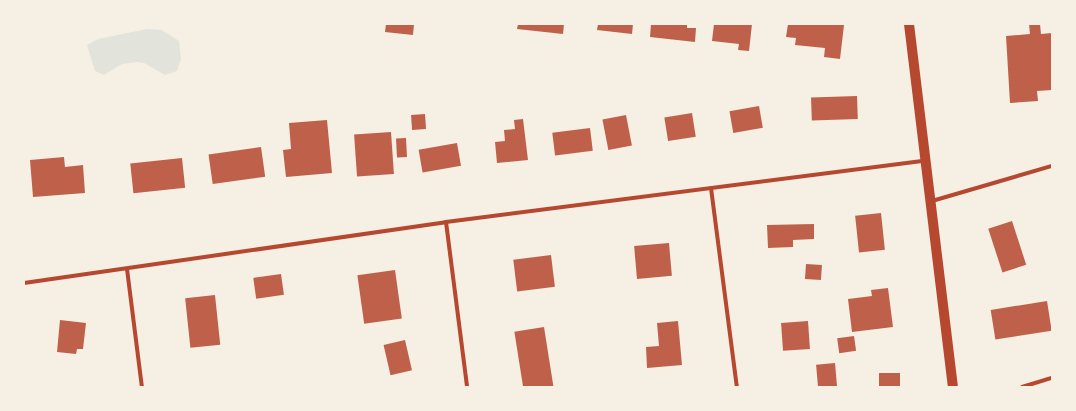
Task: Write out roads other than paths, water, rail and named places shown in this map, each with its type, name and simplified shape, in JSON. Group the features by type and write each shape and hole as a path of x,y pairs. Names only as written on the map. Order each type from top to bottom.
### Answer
{"main road":[{"path":"909,24 924,161 953,387"}],"street":[{"path":"24,283 446,222 924,161"},
{"path":"929,202 1052,166"},
{"path":"711,188 737,387"},
{"path":"446,222 467,387"},
{"path":"127,269 142,387"},
{"path":"1022,387 1052,378"}]}
